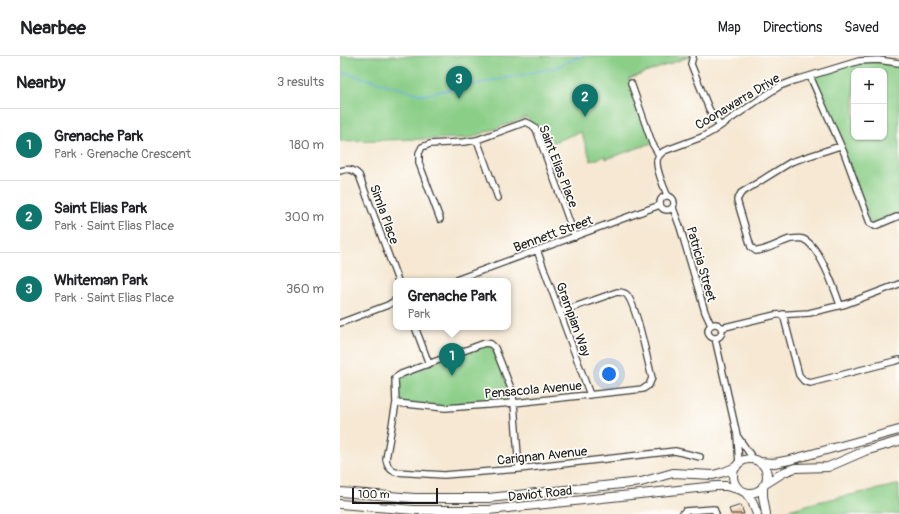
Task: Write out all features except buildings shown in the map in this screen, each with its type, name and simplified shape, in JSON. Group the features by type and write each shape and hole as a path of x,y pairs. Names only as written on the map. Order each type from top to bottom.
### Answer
{"street":[{"path":"694,56 691,64 709,109 720,126"},
{"name":"Coonawarra Drive","path":"659,155 664,151 702,136 720,126 775,89 810,76 868,58 899,63"},
{"path":"810,76 845,155 870,223 875,226 899,216"},
{"path":"631,83 652,143 659,155 656,160 657,167 667,195 673,199 675,204 672,208 665,210 660,205 660,200 667,195"},
{"name":"Saint Elias Place","path":"440,219 419,163 419,153 422,147 430,144 476,140 522,122 530,123 534,127 575,237"},
{"path":"476,140 498,198"},
{"path":"840,146 791,162 741,193 737,200 751,247 756,252 763,251 791,239 803,239 810,244 827,270 840,305"},
{"name":"Simla Place","path":"340,171 345,169 354,170 359,175 397,278"},
{"name":"Bennett Street","path":"461,278 660,205"},
{"name":"Patricia Street","path":"672,208 680,227 705,312 711,325"},
{"name":"Grampian Way","path":"537,250 590,396"},
{"path":"721,328 775,315 809,313 840,305 899,284"},
{"name":"Pensacola Avenue","path":"396,403 445,408 590,396 643,389 649,385 652,378 638,322 630,298 624,293 617,292 560,312"},
{"path":"340,323 388,305 393,301"},
{"path":"782,314 799,375 804,381 810,383 899,360"},
{"path":"715,338 710,336 708,331 711,325 717,324 721,328"},
{"path":"715,338 720,336 721,328"},
{"path":"416,330 429,364"},
{"path":"715,338 737,435 737,465 734,473 734,480 752,501 757,514"},
{"path":"396,403 395,378 400,374 485,343 491,344 495,348 512,391 520,469"},
{"name":"Carignan Avenue","path":"396,403 386,459 388,466 395,472 444,475 520,469 675,451 700,457"},
{"path":"737,465 746,460 774,463 790,460 899,430"},
{"path":"737,435 766,472 767,476 763,496 766,514"},
{"path":"743,491 753,492 759,490 764,485 790,470 828,467 855,454 899,441"},
{"name":"Daviot Road","path":"340,492 385,497 459,499 503,497 641,482 673,473 713,475 737,465"},
{"name":"Daviot Road","path":"340,504 407,510 474,510 519,508 716,486 726,486 743,491"},
{"path":"682,514 685,511 714,509 716,514"}],"green space":[{"path":"340,56 691,56 629,79 652,143 606,159 605,156 591,161 581,132 542,146 527,117 470,138 340,141"},
{"path":"859,61 899,63 899,216 875,226 870,222 810,76"},
{"path":"485,343 491,344 514,403 445,408 396,403 395,378"},
{"path":"899,485 899,514 776,514 817,502"}],"waterway":[{"path":"340,73 346,73 423,95 554,68 581,56"}],"place":[{"name":"Whiteman Park","path":"459,99"},
{"name":"Saint Elias Park","path":"585,117"},
{"name":"Grenache Park","path":"452,376"}]}
